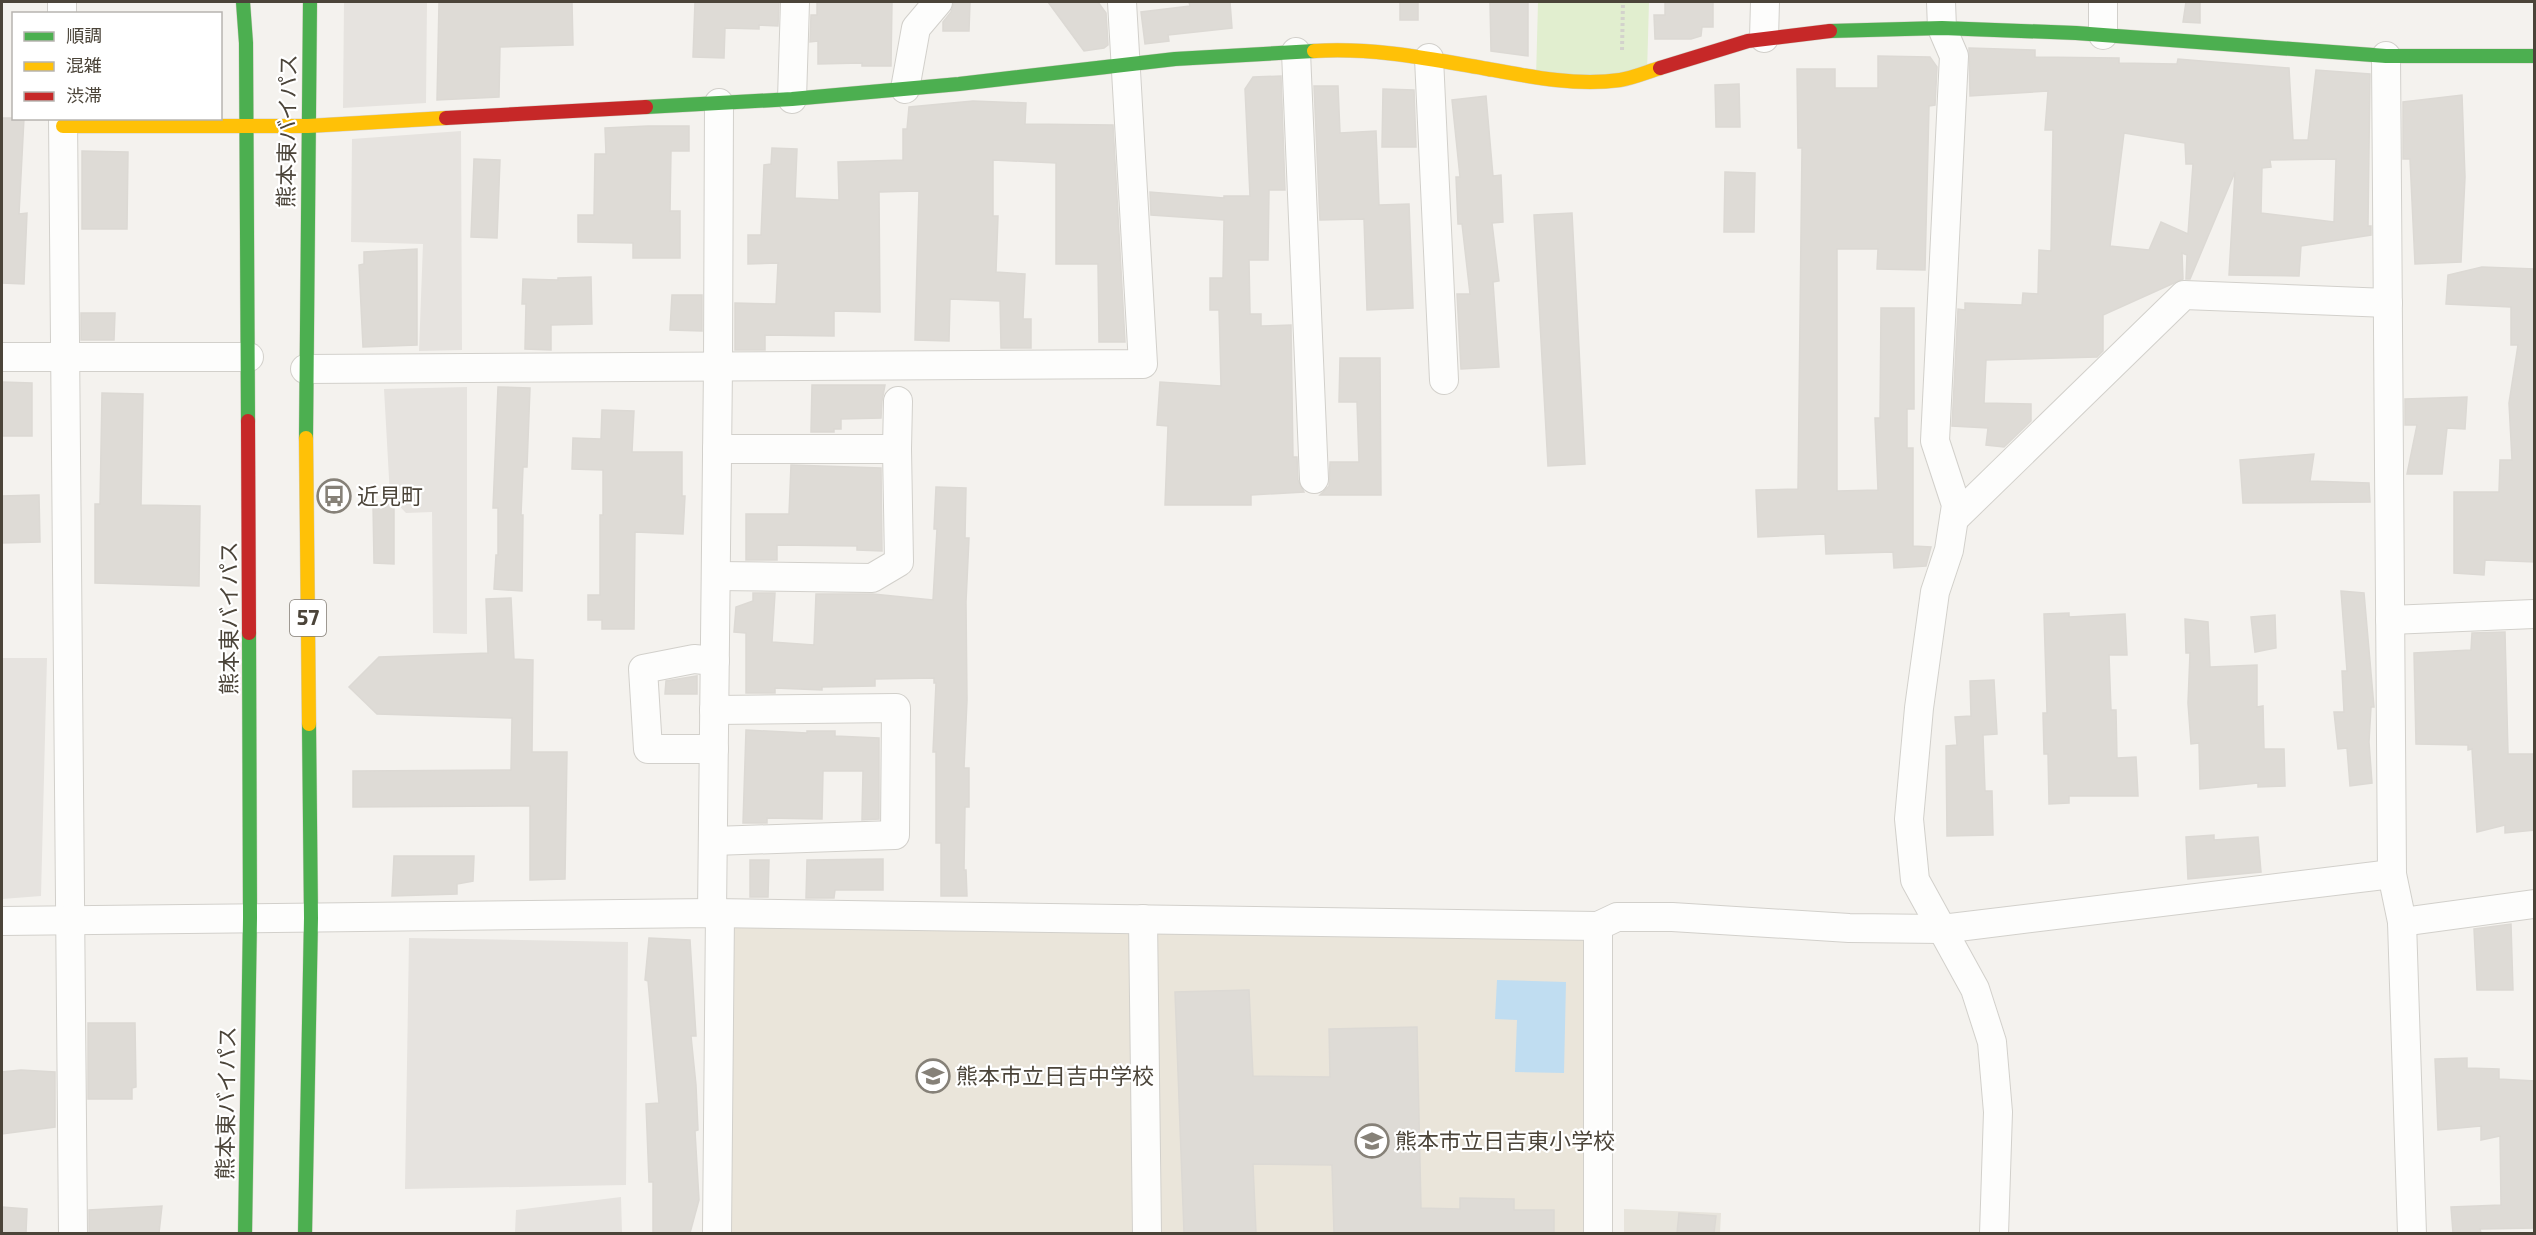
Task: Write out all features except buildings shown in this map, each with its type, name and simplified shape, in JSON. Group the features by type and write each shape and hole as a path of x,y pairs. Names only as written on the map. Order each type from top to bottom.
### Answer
{"main road":[{"name":"熊本東バイパス","path":"245,1233 250,918 246,2"},
{"name":"熊本東バイパス","path":"305,1233 310,918 305,369 310,2"},
{"path":"63,122 308,126 719,104 905,89 1174,59 1345,50 1429,58 1536,78 1568,81 1621,80 1748,41 1941,15 2103,35 2386,56 2535,56"}],"street":[{"path":"792,99 795,2"},
{"path":"905,89 916,28 938,2"},
{"path":"305,369 1143,364 1122,2"},
{"path":"1764,38 1765,2"},
{"path":"2103,2 2103,35"},
{"path":"1941,15 1954,56 1935,441 1956,505 1949,550 1935,592 1919,708 1909,819 1916,880 1975,989 1992,1042 1998,1112 1994,1233"},
{"path":"1296,52 1314,479"},
{"path":"2386,56 2392,874 2402,922 2412,1233"},
{"path":"1429,58 1444,380"},
{"path":"717,1233 716,913 713,841 719,104"},
{"path":"63,122 73,1233"},
{"path":"1954,519 2184,295 2388,303"},
{"path":"2,357 249,357"},
{"path":"716,576 872,578 899,562 898,401"},
{"path":"717,449 897,449"},
{"path":"2390,620 2535,614"},
{"path":"714,749 648,749 643,669 694,659 715,660"},
{"path":"713,841 895,835 896,812 896,708 714,710"},
{"path":"2,921 716,913 1598,926 1617,917 1672,917 1849,928 1942,929 2392,874"},
{"path":"2402,922 2535,904"},
{"path":"1143,919 1147,1233"},
{"path":"1598,926 1598,1233"}],"path":[{"path":"1621,80 1623,2"}],"shaded area":[{"path":"344,2 427,2 426,103 343,108"},
{"path":"461,131 462,350 419,351 423,244 351,242 352,139"},
{"path":"467,387 467,634 433,633 432,512 406,513 390,496 384,389"},
{"path":"2,658 47,658 41,896 2,899"},
{"path":"720,913 1598,926 1598,1233 720,1234"},
{"path":"409,938 628,942 626,1185 405,1189"},
{"path":"621,1197 622,1233 515,1233 516,1210"},
{"path":"1624,1209 1721,1213 1720,1233 1624,1234"}],"green space":[{"path":"1538,2 1649,2 1647,73 1536,78"}],"water":[{"path":"1497,980 1566,982 1564,1073 1515,1072 1517,1020 1495,1019"}],"traffic: fast":[{"path":"243,2 246,43 248,421"},
{"path":"306,438 310,2"},
{"path":"1830,31 1942,28 2076,33 2386,56 2534,56"},
{"path":"646,107 792,99 959,84 1175,59 1314,51"},
{"path":"245,1234 250,918 249,633"},
{"path":"305,1234 311,918 309,724"}],"traffic: slow":[{"path":"1314,51 1358,51 1401,55 1537,78 1587,82 1620,80 1660,68"},
{"path":"63,126 308,126 446,118"},
{"path":"306,438 309,724"}],"traffic: jam":[{"path":"1660,68 1748,41 1830,31"},
{"path":"446,118 646,107"},
{"path":"248,421 249,633"}],"place":[{"name":"近見町","path":"334,496"},
{"name":"熊本市立日吉中学校","path":"933,1076"},
{"name":"熊本市立日吉東小学校","path":"1372,1141"}]}
